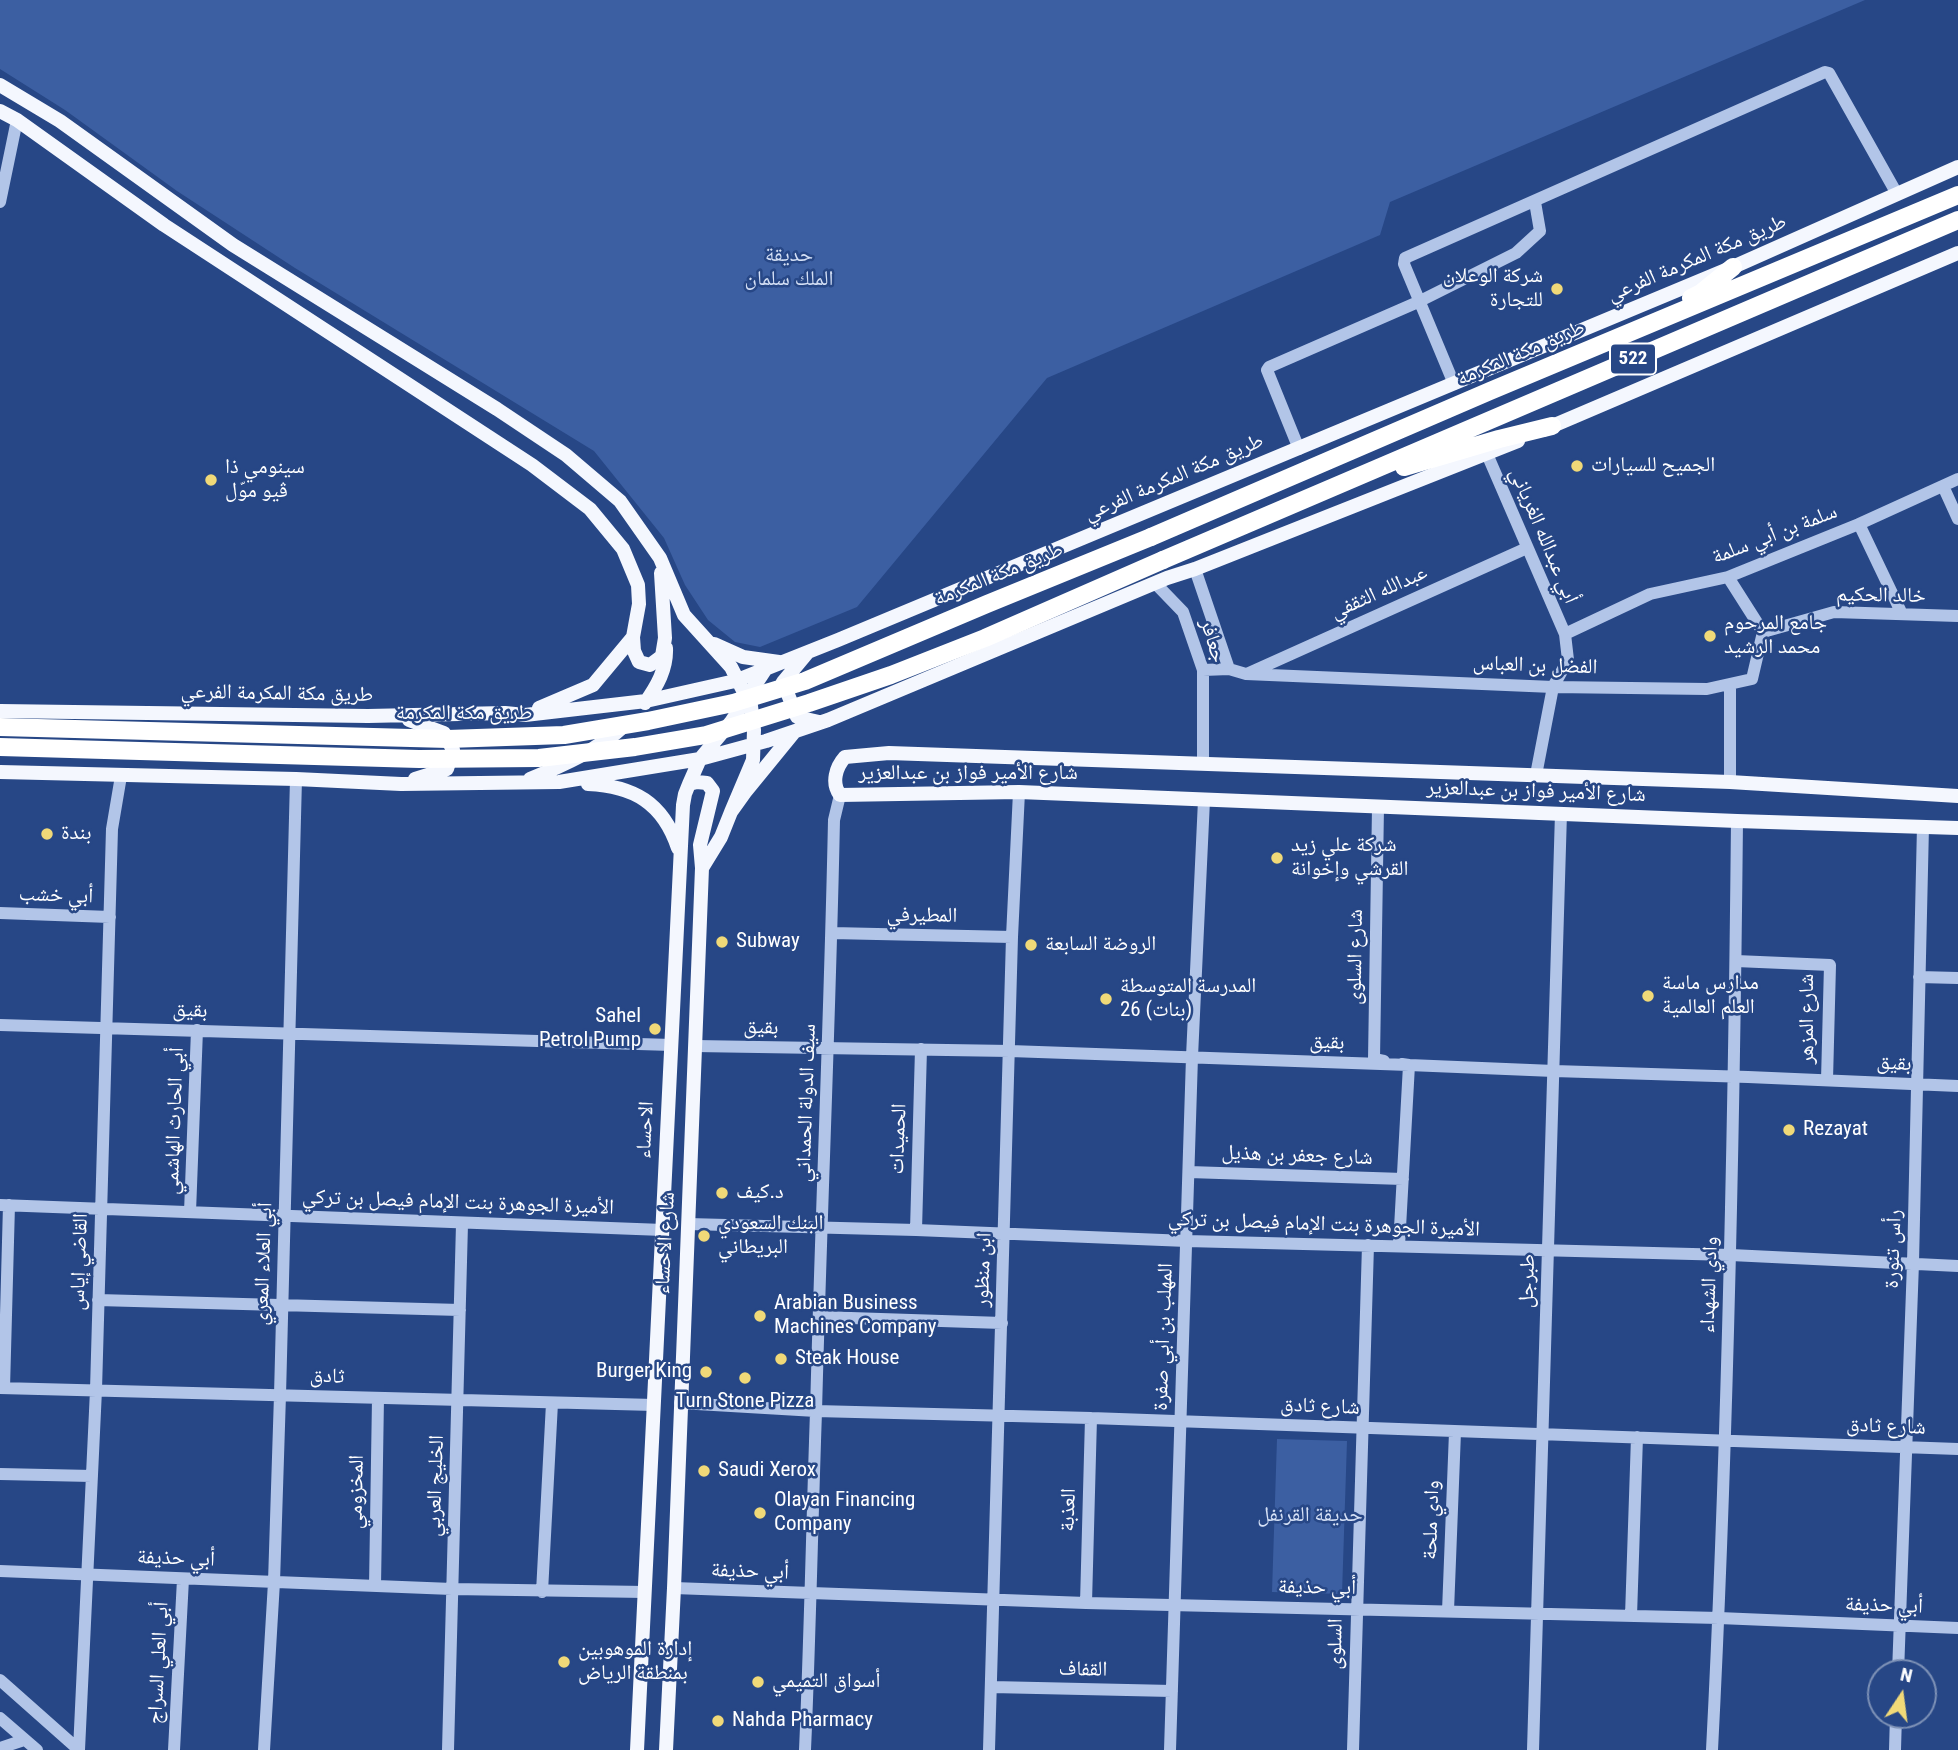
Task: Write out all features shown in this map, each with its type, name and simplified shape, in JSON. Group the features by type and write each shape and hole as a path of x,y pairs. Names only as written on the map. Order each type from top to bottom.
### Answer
{"highway":[{"name":"طريق مكة المكرمة","path":"0,727 448,739 564,735 733,704 805,681 1958,195"},
{"name":"طريق مكة المكرمة","path":"0,747 419,759 539,758 635,747 706,735 891,675 985,638 1958,220"},
{"path":"1490,391 1701,293 1733,267"},
{"path":"1308,498 1499,439 1552,426"}],"main road":[{"path":"0,85 60,121 233,245 498,409 566,455 620,501 660,558 684,615 731,667 751,706 754,730 753,760 721,837 702,868"},
{"path":"0,111 17,120 164,225 531,465 590,509 623,549 638,585 639,604 633,636 634,651 639,662 650,665 662,656 665,638"},
{"name":"طريق مكة المكرمة الفرعي","path":"0,711 525,715 646,701 737,680 1733,267 1958,167"},
{"path":"559,782 700,760 820,723 1155,583 1487,454 1958,253"},
{"path":"330,334 344,313"},
{"path":"523,782 563,766 600,744 622,728 657,687 666,661 660,571 653,548"},
{"path":"525,715 593,685 633,636"},
{"path":"689,784 700,760 773,665 743,657 710,642"},
{"path":"809,651 783,682 797,717 820,723"},
{"path":"399,716 444,733 453,750 447,769 401,783"},
{"path":"731,812 796,731"},
{"name":"شارع الأمير فواز بن عبدالعزير","path":"1958,796 1730,782 890,753 845,757 839,764 835,782 836,790 841,795 1019,792 1958,828"},
{"path":"0,772 401,783 604,784 632,792 659,811 674,835 681,855"},
{"name":"شارع الاحساء","path":"666,1750 702,868 700,845 713,791 707,783 689,784"},
{"name":"الاحساء","path":"637,1750 683,805 689,784"}],"street":[{"path":"1454,384 1418,302 1404,264 1405,258 1825,72 1829,73 1897,194"},
{"path":"0,202 17,120"},
{"path":"1299,449 1267,370 1269,367 1418,302 1516,253 1540,232 1535,202"},
{"name":"أبي عبدالله الغرياني","path":"1487,454 1565,634"},
{"name":"سلمة بن أبي سلمة","path":"1565,634 1650,594 1728,577 1859,524 1958,479"},
{"path":"1943,486 1958,519"},
{"path":"1859,524 1902,614"},
{"name":"عبدالله الثقفي","path":"1246,674 1527,548"},
{"path":"1195,569 1229,669"},
{"path":"1728,577 1763,632"},
{"name":"جعافر","path":"1155,583 1183,612 1203,670 1203,763"},
{"name":"خالد الحكيم","path":"1763,632 1834,612 1958,616"},
{"name":"الفضل بن العباس","path":"1203,670 1229,669 1246,674 1553,687 1707,689 1752,679 1763,632"},
{"path":"1536,775 1553,687 1568,660 1565,634"},
{"path":"1730,684 1730,782"},
{"name":"القاضي إياس","path":"79,1750 96,1390 112,829 121,776"},
{"name":"أبي العلاء المعري","path":"264,1750 274,1582 296,779"},
{"name":"ابن منظور","path":"989,1750 1012,937 1019,792"},
{"name":"سيف الدولة الحمداني","path":"805,1750 829,1049 834,820 841,795"},
{"name":"المهلب بن أبي صفرة","path":"1170,1750 1192,1057 1204,800"},
{"name":"شارع السلوى","path":"1378,807 1374,1059 1409,1065"},
{"name":"طبرجل","path":"1533,1750 1561,813"},
{"name":"وادي الشهداء","path":"1712,1750 1731,1255 1737,821"},
{"name":"رأس تنورة","path":"1898,1659 1913,1263 1923,826"},
{"name":"أبي خشب","path":"0,913 110,917"},
{"name":"المطيرفي","path":"832,933 1012,937"},
{"name":"شارع المزهر","path":"1736,961 1830,965 1827,1080"},
{"path":"1919,977 1958,978"},
{"name":"بقيق","path":"0,1025 672,1045"},
{"name":"أبي الحارث الهاشمي","path":"191,1212 197,1030"},
{"name":"بقيق","path":"695,1046 1010,1051 1958,1086"},
{"name":"الحميدات","path":"916,1230 921,1049"},
{"path":"1399,1246 1409,1065"},
{"name":"شارع جعفر بن هذيل","path":"1189,1172 1403,1179"},
{"path":"2,1388 5,1205"},
{"name":"الأميرة الجوهرة بنت الإمام فيصل بن تركي","path":"5,1205 663,1230"},
{"name":"الخليج العربي","path":"448,1750 462,1224"},
{"name":"الأميرة الجوهرة بنت الإمام فيصل بن تركي","path":"688,1224 1187,1241 1731,1255 1958,1266"},
{"name":"السلوى","path":"1353,1750 1368,1245"},
{"path":"98,1300 460,1310"},
{"path":"820,1317 1002,1323"},
{"name":"ثادق","path":"2,1388 654,1405"},
{"name":"المخزومي","path":"375,1586 378,1398"},
{"path":"542,1592 552,1403"},
{"name":"شارع ثادق","path":"680,1404 816,1411 1958,1448"},
{"name":"العذبة","path":"1086,1603 1091,1418"},
{"name":"وادي ملحة","path":"1448,1611 1455,1432"},
{"path":"1631,1616 1637,1437"},
{"path":"0,1474 92,1476"},
{"name":"أبي حذيفة","path":"0,1571 542,1592 645,1592"},
{"name":"أبي العلي السراج","path":"174,1750 183,1579"},
{"name":"أبي حذيفة","path":"674,1588 1086,1603 1719,1618 1958,1628"},
{"path":"0,1680 79,1750"},
{"name":"القفاف","path":"992,1687 1172,1691"},
{"path":"0,1718 37,1750"},
{"path":"1895,1750 1896,1729"},
{"path":"0,1748 24,1740"}],"green space":[{"name":"حديقة الملك سلمان","path":"0,0 1865,0 1390,202 1380,235 1047,378 857,607 760,647 735,642 708,620 685,585 664,538 594,451 295,268 177,191 65,110 0,69"},
{"name":"حديقة القرنفل","path":"1277,1439 1347,1441 1342,1594 1272,1592"}],"place":[{"name":"شركة الوعلان للتجارة","path":"1557,289"},
{"name":"الجميح للسيارات","path":"1577,466"},
{"name":"سينومي ذا ڤيو موّل","path":"211,480"},
{"name":"جامع المرحوم محمد الرشيد","path":"1710,636"},
{"name":"بندة","path":"47,834"},
{"name":"شركة علي زيد القرشي وإخوانة","path":"1277,858"},
{"name":"Subway","path":"722,942"},
{"name":"الروضة السابعة","path":"1031,945"},
{"name":"مدارس ماسة العلم العالمية","path":"1648,996"},
{"name":"المدرسة المتوسطة 26 (بنات)","path":"1106,999"},
{"name":"Sahel Petrol Pump","path":"655,1029"},
{"name":"Rezayat","path":"1789,1130"},
{"name":"د.كيف","path":"722,1193"},
{"name":"البنك السعودي البريطاني","path":"704,1236"},
{"name":"Arabian Business Machines Company","path":"760,1316"},
{"name":"Steak House","path":"781,1359"},
{"name":"Burger King","path":"706,1372"},
{"name":"Turn Stone Pizza","path":"745,1378"},
{"name":"Saudi Xerox","path":"704,1471"},
{"name":"Olayan Financing Company","path":"760,1513"},
{"name":"إدارة الموهوبين بمنطقة الرياض","path":"564,1662"},
{"name":"أسواق التميمي","path":"758,1682"},
{"name":"Nahda Pharmacy","path":"718,1721"}]}
